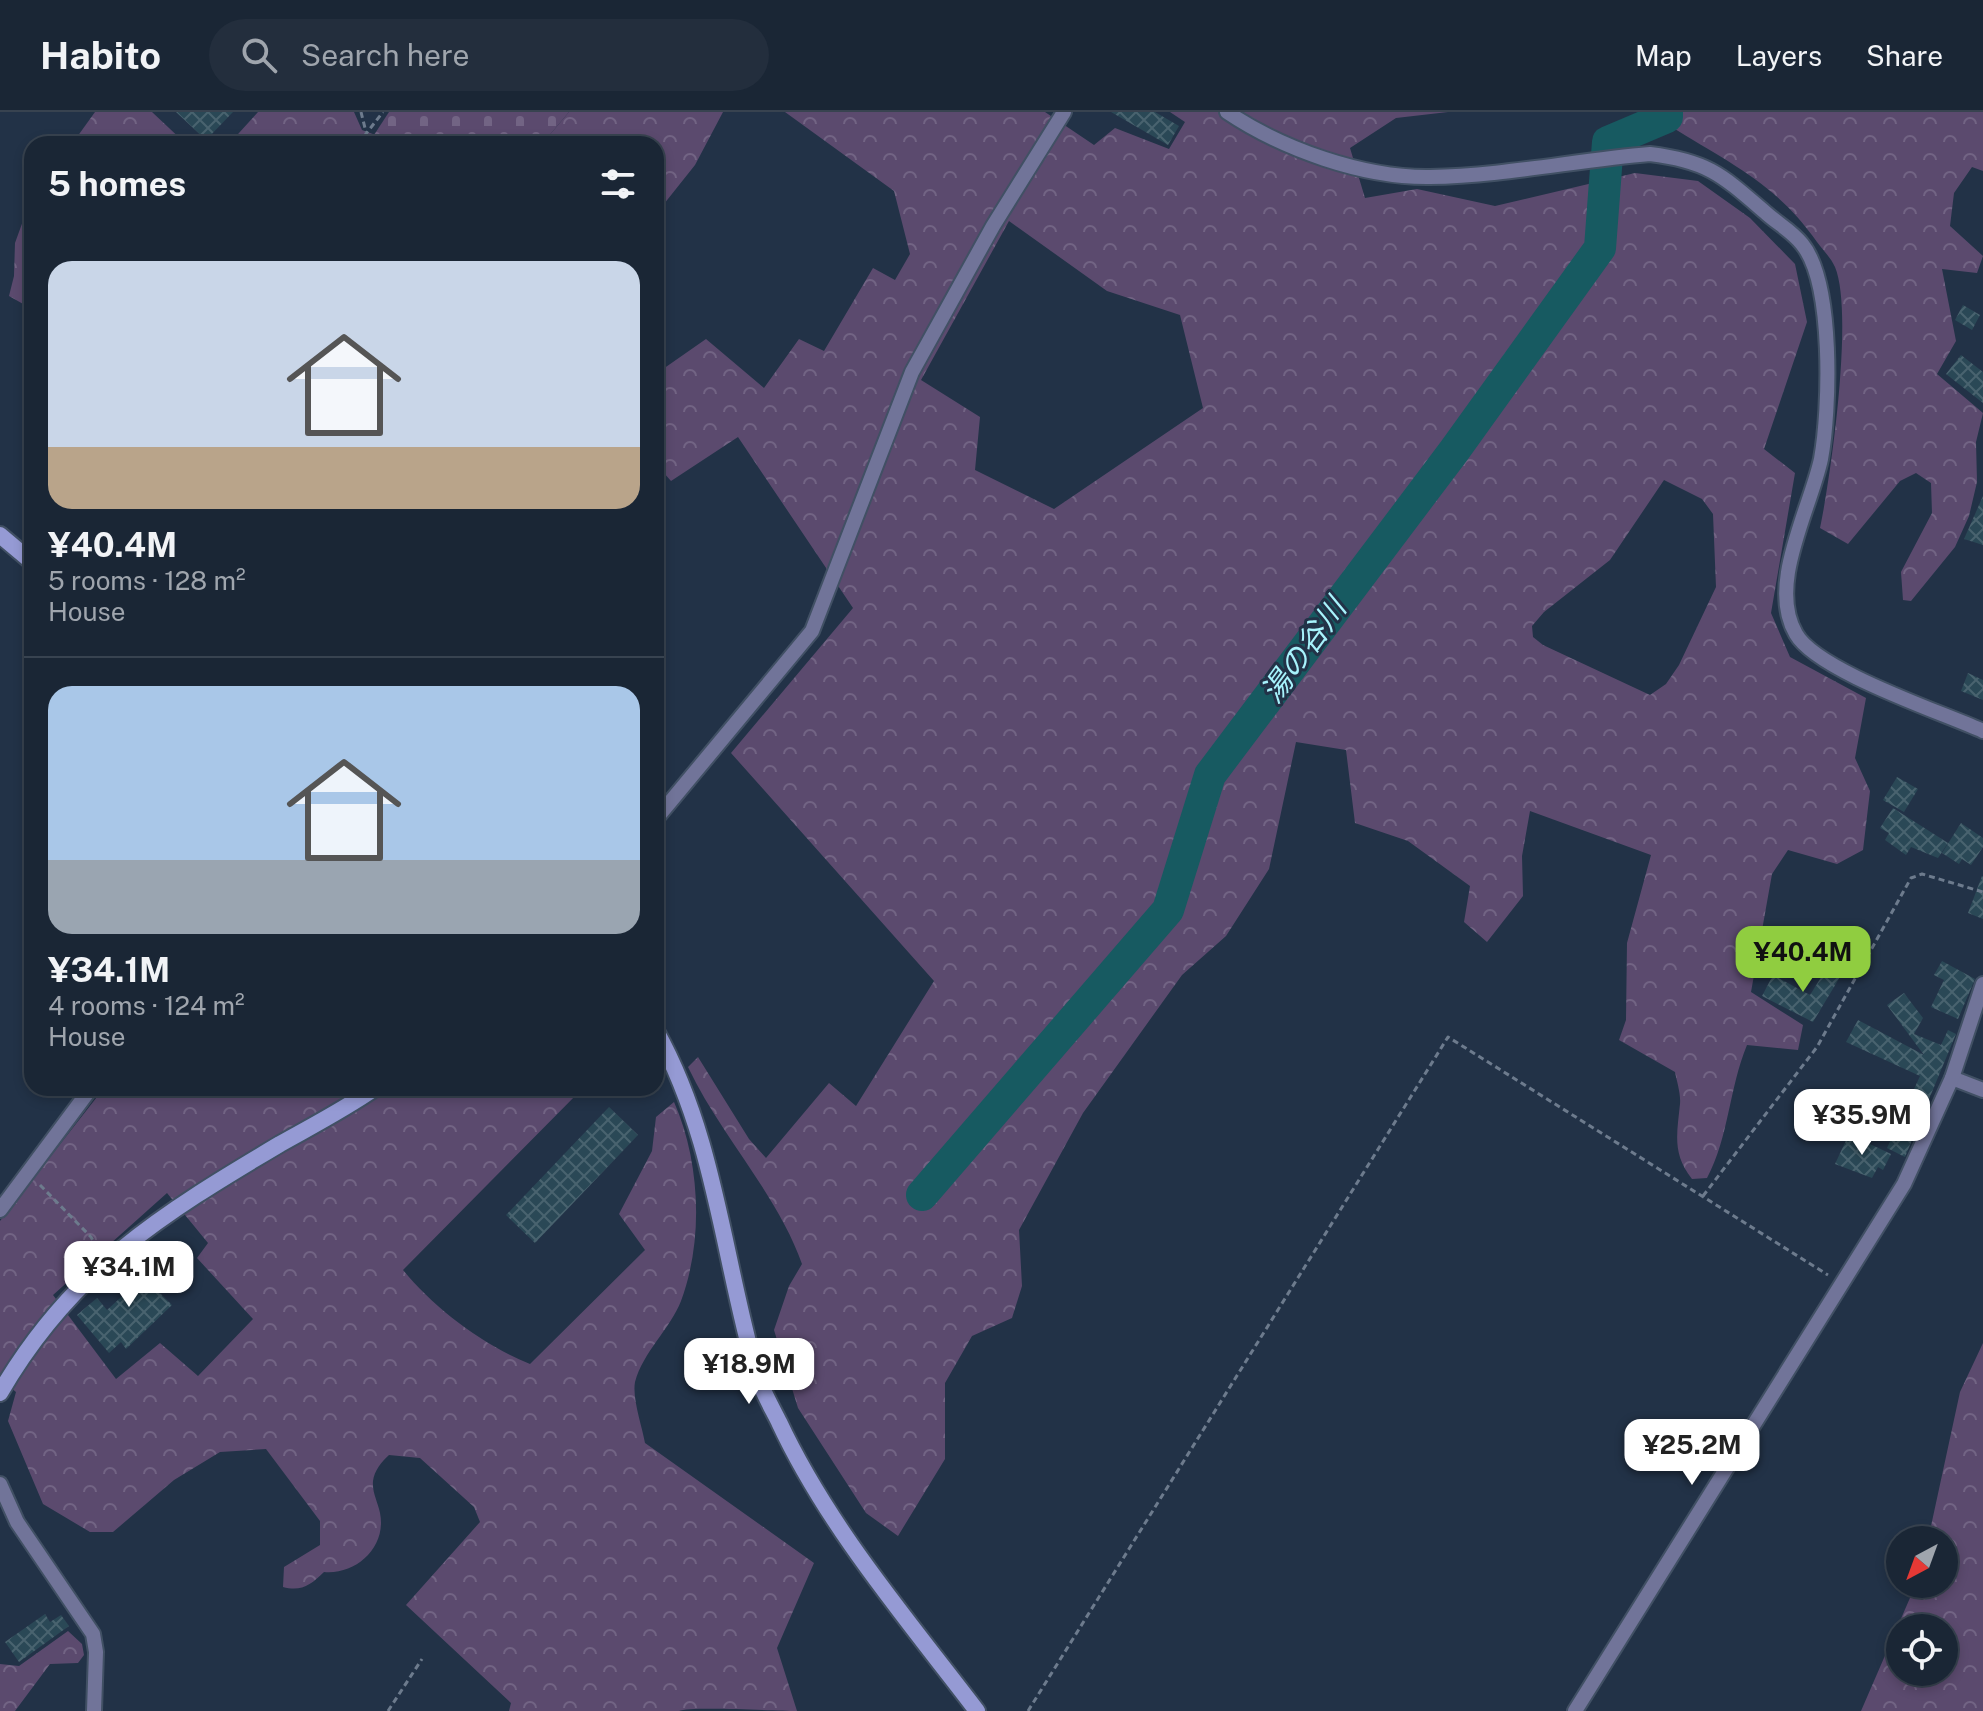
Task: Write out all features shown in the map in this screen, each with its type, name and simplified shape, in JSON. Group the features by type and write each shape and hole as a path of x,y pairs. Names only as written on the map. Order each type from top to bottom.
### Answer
{"street":[{"path":"664,809 812,631 912,372 993,226 1064,112"},
{"path":"1227,112 1255,131 1369,169 1427,177 1650,154 1687,158 1719,172 1803,245 1819,275 1826,322 1826,408 1821,458 1785,583 1787,610 1795,634 1824,662 1983,731"},
{"path":"0,535 24,555"},
{"path":"1575,1711 1904,1184 1952,1078 1983,984"},
{"path":"664,1047 684,1088 701,1138 757,1375 800,1467 977,1711"},
{"path":"1952,1078 1983,1090"},
{"path":"0,1210 85,1096"},
{"path":"0,1393 60,1309 104,1260 203,1190 362,1096"},
{"path":"0,1484 17,1522 93,1634 96,1652 94,1711"}],"path":[{"path":"361,112 366,133"},
{"path":"364,136 383,112"},
{"path":"1702,1197 1817,1047 1911,878 1922,874 1983,892"},
{"path":"1028,1711 1448,1037 1841,1283"},
{"path":"27,1173 91,1237 104,1260"},
{"path":"388,1711 422,1659"}],"green space":[{"path":"95,112 152,112 178,136 78,136"},
{"path":"258,112 354,112 362,130 378,136 236,136"},
{"path":"389,112 569,112 549,136 374,135"},
{"path":"569,112 723,112 695,165 664,204 664,136 549,136"},
{"path":"785,112 1045,112 1094,145 1115,128 1169,149 1185,122 1170,112 1448,112 1396,118 1350,148 1365,198 1417,189 1495,206 1635,173 1698,181 1750,218 1795,264 1807,322 1764,449 1795,473 1771,613 1790,657 1866,698 1855,758 1870,791 1863,850 1837,864 1788,850 1772,874 1751,992 1803,1025 1798,1050 1747,1045 1714,1162 1707,1178 1692,1179 1679,1152 1680,1100 1675,1072 1619,1040 1626,1020 1627,943 1651,855 1530,811 1522,856 1523,896 1487,942 1464,922 1470,886 1408,841 1355,823 1346,750 1296,742 1269,869 1226,936 1182,975 1083,1113 1019,1230 1022,1286 1012,1318 972,1336 945,1383 945,1459 898,1536 866,1513 798,1408 774,1330 789,1286 802,1264 779,1214 716,1117 688,1067 698,1057 749,1139 766,1158 829,1083 856,1106 934,981 731,753 853,608 738,437 671,481 664,473 664,368 706,339 764,388 799,339 824,351 873,268 895,280 910,254 894,191","holes":["1009,221 1107,291 1180,315 1203,408 1054,509 975,470 980,417 921,380","1664,480 1702,499 1713,514 1716,587 1679,665 1666,684 1650,695 1543,645 1533,637 1532,626 1544,612 1610,560"]},
{"path":"1675,112 1983,112 1983,171 1972,167 1954,193 1950,226 1983,256 1977,273 1942,269 1956,341 1937,374 1983,413 1976,442 1977,482 1969,516 1955,547 1911,601 1903,600 1901,572 1932,513 1931,483 1916,473 1900,481 1848,544 1820,528 1835,434 1842,356 1840,289 1835,267 1801,222 1768,189 1732,163 1670,126"},
{"path":"24,218 24,304 9,296 14,276 15,243"},
{"path":"98,1096 575,1096 403,1270 461,1324 495,1347 530,1364 645,1250 619,1214 652,1151 656,1117 674,1102 683,1125 694,1175 696,1226 693,1252 681,1301 639,1371 634,1389 636,1404 645,1443 814,1563 777,1648 797,1711 509,1711 511,1703 406,1605 480,1522 474,1507 420,1458 389,1455 377,1470 373,1485 381,1525 379,1537 367,1556 347,1569 324,1572 300,1588 283,1587 284,1567 320,1545 320,1521 266,1449 220,1452 174,1480 113,1532 90,1532 43,1504 8,1421 16,1392 0,1379 0,1221","holes":["167,1193 208,1243 197,1258 253,1319 198,1376 160,1343 116,1379 53,1295"]},
{"path":"1983,1343 1983,1711 1861,1711 1886,1653 1886,1686 1958,1686 1958,1614 1903,1614 1910,1598 1958,1598 1958,1526 1931,1526 1960,1392"},
{"path":"68,1631 82,1644 84,1655 78,1663 50,1664 15,1711 0,1711 0,1664 19,1666"}],"building":[{"path":"176,112 233,112 210,136 202,136"},
{"path":"1111,112 1155,112 1179,126 1168,145"},
{"path":"1963,305 1980,315 1972,330 1955,320"},
{"path":"1961,355 1983,372 1983,403 1946,374"},
{"path":"1983,496 1983,545 1964,539"},
{"path":"1968,673 1983,680 1983,700 1961,691"},
{"path":"1897,777 1918,789 1904,812 1883,800"},
{"path":"1893,808 1948,843 1938,858 1911,847 1906,855 1885,840 1889,833 1880,828"},
{"path":"1961,823 1983,838 1983,847 1971,865 1962,859 1959,864 1942,853"},
{"path":"1983,876 1983,919 1968,913"},
{"path":"1768,934 1792,946 1783,965 1759,953"},
{"path":"1942,961 1975,979 1958,1019 1931,1007 1944,980 1934,975"},
{"path":"1830,963 1843,972 1813,1022 1762,996 1773,975 1810,995"},
{"path":"1904,993 1923,1018 1914,1034 1941,1045 1948,1030 1956,1034 1905,1157 1887,1148 1920,1076 1846,1042 1858,1020 1924,1055 1887,1005"},
{"path":"609,1107 638,1135 535,1243 506,1215"},
{"path":"1849,1134 1891,1154 1883,1170 1878,1167 1872,1178 1835,1164"},
{"path":"147,1252 170,1281 158,1291 172,1305 126,1349 121,1342 109,1353 77,1315 97,1298 107,1310 143,1277 132,1263"},
{"path":"45,1614 50,1622 61,1615 69,1626 19,1662 5,1642"}],"waterway":[{"name":"湯の谷川","path":"922,1195 1168,910 1210,775 1454,451 1600,248 1608,142 1667,117 1667,112"}]}
